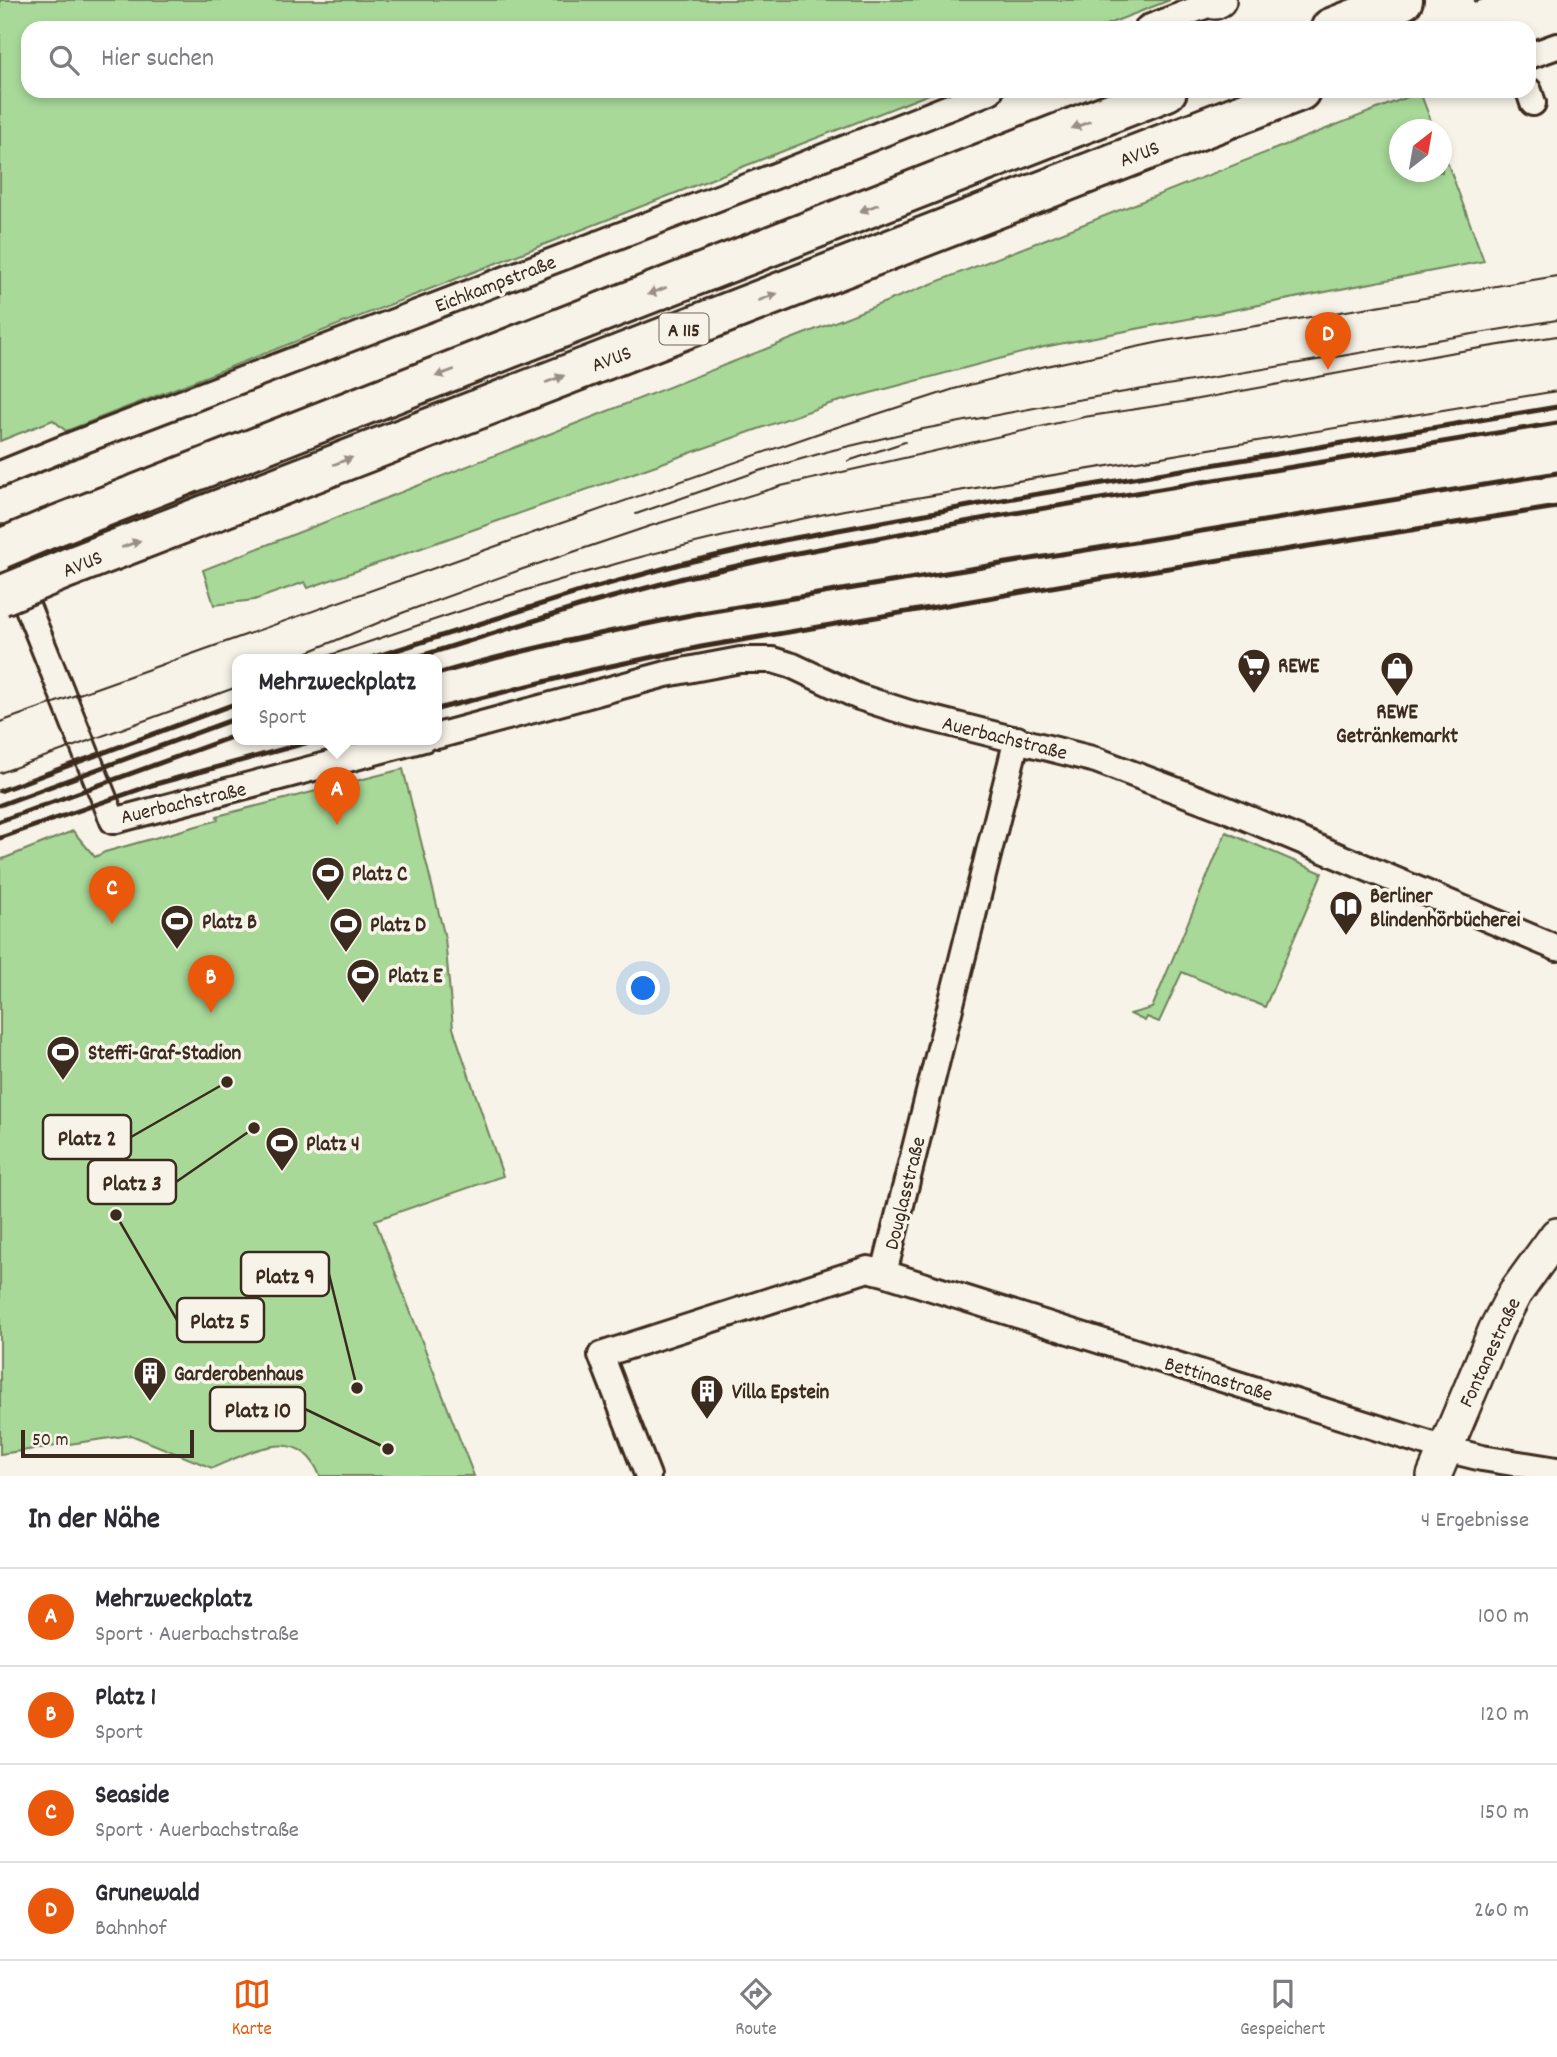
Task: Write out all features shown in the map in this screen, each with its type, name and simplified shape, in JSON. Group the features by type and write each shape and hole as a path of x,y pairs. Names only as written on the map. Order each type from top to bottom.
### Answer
{"highway":[{"path":"1349,21 1403,0"},
{"path":"1482,21 1527,4"},
{"name":"AVUS","path":"0,549 1149,98"},
{"name":"AVUS","path":"0,596 1282,98"}],"street":[{"path":"1166,21 1217,1"},
{"path":"1536,54 1557,46"},
{"name":"Eichkampstraße","path":"0,474 972,98"},
{"name":"Auerbachstraße","path":"0,538 113,821 401,745"},
{"name":"Auerbachstraße","path":"442,735 666,674 740,660 773,660 793,666 859,697 909,713 1096,760 1228,810 1557,948"},
{"name":"Douglasstraße","path":"648,1476 600,1355 868,1269 884,1273 1017,740"},
{"name":"Fontanestraße","path":"1440,1462 1508,1305 1557,1235"},
{"name":"Bettinastraße","path":"884,1273 1440,1462 1482,1458 1557,1470"}],"green space":[{"path":"0,0 1170,0 1116,21 21,21 21,98 919,98 66,431 53,420 0,441"},
{"path":"1405,98 1422,98 1430,119 1389,119 1389,182 1452,182 1452,175 1484,261 1044,347 829,404 308,588 305,582 254,600 214,605 203,570"},
{"path":"403,769 445,938 453,1028 503,1176 375,1220 474,1476 320,1476 311,1460 300,1450 287,1446 257,1450 212,1468 131,1435 0,1454 0,860 73,831 95,857 218,820 217,816"},
{"path":"1226,832 1322,873 1265,1007 1182,972 1159,1022 1147,1017 1145,1021 1130,1014 1152,1008"}],"tram line":[{"path":"0,722 825,431 954,389 1027,370 1165,341 1557,276"},
{"path":"636,514 759,471 918,430 1071,401 1557,320"},
{"path":"303,654 402,613 520,570 781,486 1084,417 1557,336"},
{"path":"334,654 575,575 786,522 844,510 1557,391"},
{"path":"848,461 905,442"},
{"path":"0,773 232,689"}],"railway":[{"path":"384,654 586,590 680,564 784,540 996,501 1557,407"},
{"path":"427,654 591,603 683,578 786,555 997,516 1557,423"},
{"path":"442,673 533,649 695,614 1557,473"},
{"path":"442,708 587,671 701,647 1099,579 1557,507"},
{"path":"0,791 232,705"},
{"path":"0,805 232,720"},
{"path":"0,821 232,737"},
{"path":"0,838 152,785 298,745"}],"place":[{"name":"Grunewald","path":"1328,370"},
{"name":"REWE","path":"1254,695"},
{"name":"REWE Getränkemarkt","path":"1397,698"},
{"name":"Mehrzweckplatz","path":"337,825"},
{"name":"Platz C","path":"328,903"},
{"name":"Seaside","path":"112,924"},
{"name":"Berliner Blindenhörbücherei","path":"1346,937"},
{"name":"Platz B","path":"177,951"},
{"name":"Platz D","path":"346,954"},
{"name":"Platz E","path":"363,1005"},
{"name":"Platz 1","path":"211,1013"},
{"name":"Steffi-Graf-Stadion","path":"63,1082"},
{"name":"Platz 2","path":"227,1082"},
{"name":"Platz 3","path":"254,1128"},
{"name":"Platz 4","path":"282,1173"},
{"name":"Platz 5","path":"116,1215"},
{"name":"Platz 9","path":"357,1388"},
{"name":"Garderobenhaus","path":"150,1403"},
{"name":"Villa Epstein","path":"707,1421"},
{"name":"Platz 10","path":"388,1449"}]}
